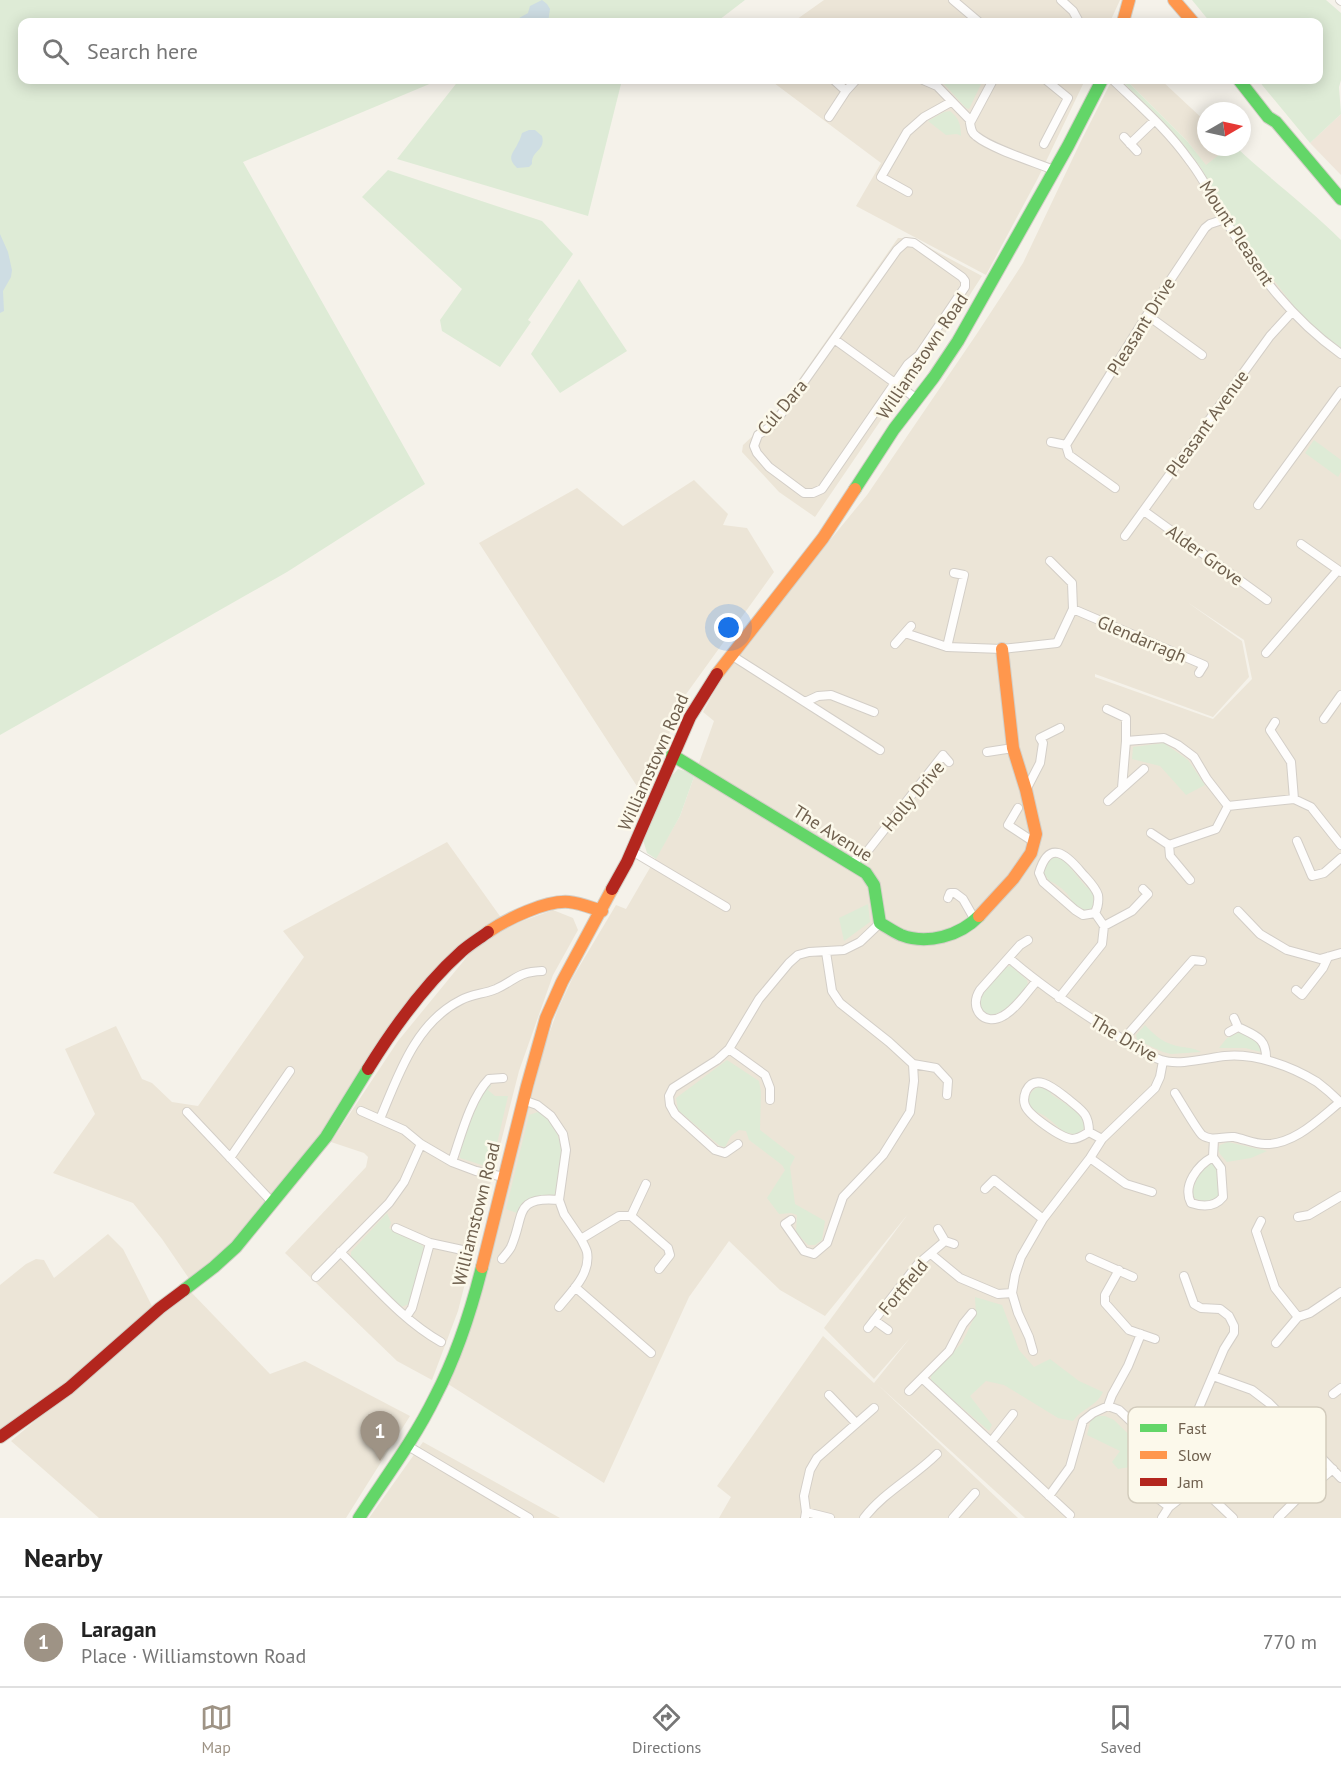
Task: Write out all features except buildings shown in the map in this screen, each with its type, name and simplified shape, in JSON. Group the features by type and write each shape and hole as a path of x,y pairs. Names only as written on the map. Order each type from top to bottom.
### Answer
{"street":[{"path":"953,0 974,18"},
{"path":"1061,0 1077,18"},
{"path":"1124,18 1129,1"},
{"path":"1176,2 1190,18"},
{"path":"838,84 846,91"},
{"path":"829,117 852,84"},
{"path":"932,84 971,121"},
{"path":"991,84 971,121 971,131 994,147 1054,170"},
{"path":"1044,144 1068,98 1051,84"},
{"name":"Williamstown Road","path":"359,1518 408,1446 435,1398 476,1290 523,1100 538,1044 552,1004 632,851 672,755 699,700 731,655 824,538 894,429 946,360 971,320 1100,84"},
{"name":"Mount Pleasent","path":"1117,84 1190,160 1258,270 1292,312 1305,326 1341,354"},
{"path":"1242,84 1341,199"},
{"path":"908,192 881,177 907,132 924,117 951,102"},
{"path":"1130,144 1154,121"},
{"name":"Pleasant Drive","path":"1066,444 1205,228 1225,219"},
{"name":"Cúl Dara","path":"906,242 914,243 962,277 966,284 919,355 908,364 895,383 822,489 813,493 804,493 769,467 754,446 758,435 779,417 897,250 906,242"},
{"name":"Pleasant Avenue","path":"1125,536 1266,341 1292,312"},
{"path":"1147,315 1202,355"},
{"path":"834,339 917,399"},
{"path":"1258,505 1341,391"},
{"path":"1051,442 1066,444 1069,455 1115,488"},
{"name":"Alder Grove","path":"1144,511 1267,600"},
{"path":"1266,652 1340,571 1301,544"},
{"path":"895,644 908,630 918,637 947,647 1002,649 1057,643 1073,609 1072,582 1050,561"},
{"path":"947,647 964,575 954,573"},
{"name":"Glendarragh","path":"1073,609 1204,665 1199,673"},
{"path":"738,1144 725,1153 715,1150 675,1114 670,1105 669,1096 673,1088 717,1060 729,1048 759,999 789,963 798,955 809,952 844,950 860,942 880,923 901,934 928,939 951,935 975,920 1013,879 1031,853 1036,834 1013,748 1002,649"},
{"path":"731,655 880,750"},
{"path":"805,702 818,696 831,694 874,712"},
{"path":"1324,718 1341,695"},
{"path":"1107,709 1126,718 1122,788"},
{"path":"1275,722 1270,730 1291,762 1293,799"},
{"path":"1026,790 1040,764 1043,743 1040,738 1060,728"},
{"path":"1126,741 1164,738 1178,746 1194,757 1207,779 1228,806"},
{"path":"987,752 1013,748"},
{"name":"The Avenue","path":"672,755 866,873 874,885 880,923"},
{"name":"Holly Drive","path":"850,863 866,853 943,755 949,762"},
{"path":"1108,801 1144,769"},
{"path":"1228,806 1293,799 1311,807 1341,845"},
{"path":"1169,845 1216,829 1228,806"},
{"path":"1018,808 1008,825 1034,842"},
{"path":"1151,833 1169,845"},
{"path":"1297,841 1312,876 1324,873 1341,858"},
{"path":"1169,845 1170,856 1190,880"},
{"path":"632,851 726,907"},
{"path":"1054,853 1069,858 1095,888 1098,904 1095,913 1083,915 1074,910 1043,882 1039,873 1042,862 1047,856 1054,853"},
{"path":"1104,926 1132,911 1148,894 1143,888"},
{"path":"948,897 950,893 956,892 963,899 975,920"},
{"path":"0,1437 69,1388 160,1308 220,1261 244,1238 326,1137 379,1052 437,976 456,956 494,928 539,907 556,902 569,902 602,911"},
{"path":"1238,911 1260,934 1287,950 1320,959 1341,953"},
{"path":"1059,998 1102,944 1104,926 1095,913"},
{"path":"1028,940 976,996 974,1004 979,1014 986,1019 1007,1014 1036,982"},
{"path":"1123,1040 1197,960 1191,950"},
{"path":"826,952 832,991 840,1003 889,1042 912,1064 936,1068 948,1081 947,1095"},
{"path":"1296,990 1302,995 1323,968 1328,957"},
{"name":"The Drive","path":"1009,958 1036,982 1141,1052 1163,1061 1174,1062 1229,1056 1266,1060 1296,1071 1318,1083 1340,1102"},
{"path":"380,1119 402,1066 421,1033 441,1013 462,999 495,989 525,972 542,971"},
{"path":"1234,1018 1238,1027 1260,1038 1264,1044 1266,1060"},
{"path":"1229,1032 1238,1027"},
{"path":"729,1048 765,1075 770,1088 770,1100"},
{"path":"1033,1351 1012,1293 1021,1257 1043,1220 1090,1158 1102,1138 1155,1088 1163,1061"},
{"path":"792,1220 785,1224 804,1251 814,1254 827,1242 843,1197 883,1155 909,1112 914,1081 912,1064"},
{"path":"230,1158 290,1071"},
{"path":"452,1162 482,1086 489,1078 503,1078"},
{"path":"1036,1083 1050,1085 1082,1111 1089,1122 1089,1132 1073,1139 1062,1136 1029,1113 1023,1099 1030,1085 1036,1083"},
{"path":"1175,1093 1202,1135 1214,1139 1232,1137 1264,1144 1279,1143 1293,1137 1314,1124 1340,1102"},
{"path":"523,1100 537,1105 551,1116 563,1134 566,1150 559,1200 564,1214 587,1251 587,1264 583,1275 559,1307"},
{"path":"361,1111 404,1130 421,1144 452,1162 504,1178"},
{"path":"187,1112 272,1202"},
{"path":"1089,1132 1102,1138"},
{"path":"1212,1157 1197,1169 1188,1190 1187,1196 1191,1203 1215,1204 1223,1197 1221,1168 1212,1157 1214,1139"},
{"path":"316,1277 389,1203 404,1182 421,1144"},
{"path":"1090,1158 1126,1184 1152,1192"},
{"path":"985,1189 994,1180 1043,1220"},
{"path":"631,1216 646,1184"},
{"path":"1298,1217 1309,1215 1341,1196"},
{"path":"502,1259 511,1248 522,1210 532,1201 559,1200"},
{"path":"581,1239 619,1216 631,1216 668,1248 670,1255 659,1269"},
{"path":"1261,1221 1256,1231 1275,1288 1298,1317"},
{"path":"396,1228 430,1243 467,1251"},
{"name":"Fortfield","path":"868,1328 918,1264 949,1243 938,1229"},
{"path":"406,1317 412,1308 430,1243"},
{"path":"340,1252 406,1317 424,1332 441,1341"},
{"name":"Fortfield","path":"931,1254 960,1278 998,1294 1012,1293"},
{"path":"1089,1258 1133,1277"},
{"path":"1119,1270 1105,1295 1105,1303 1130,1330 1155,1339"},
{"path":"1184,1276 1194,1304 1201,1308 1220,1309 1229,1316 1234,1326 1234,1333 1224,1349 1199,1407"},
{"path":"575,1287 651,1353"},
{"path":"1276,1343 1298,1317 1310,1313 1341,1292"},
{"path":"909,1391 949,1351 963,1324 972,1313"},
{"name":"Fortfield","path":"874,1320 888,1330"},
{"path":"1050,1496 1070,1467 1083,1421 1108,1406 1141,1334"},
{"path":"1213,1376 1252,1390 1274,1407"},
{"path":"922,1378 1070,1515"},
{"path":"1333,1394 1341,1388"},
{"path":"829,1395 856,1423"},
{"path":"1108,1406 1119,1410 1128,1418"},
{"path":"830,1518 805,1515 804,1496 810,1470 816,1458 874,1408"},
{"path":"991,1442 1013,1414"},
{"path":"408,1446 529,1518"},
{"path":"864,1518 888,1493 921,1470 937,1454"},
{"path":"1326,1462 1341,1478"},
{"path":"1326,1475 1333,1469"},
{"path":"953,1518 975,1494"},
{"path":"1164,1503 1169,1507"},
{"path":"1162,1518 1174,1503"},
{"path":"1217,1503 1233,1518"},
{"path":"1278,1518 1293,1503"}],"shaded area":[{"path":"542,0 550,9 549,18 519,18 528,13 530,6"},
{"path":"824,0 1120,0 1112,18 799,18"},
{"path":"775,84 1083,84 1038,178 986,275 856,206 881,163"},
{"path":"1110,84 1125,84 1183,144 1201,168 1249,248 1307,322 1341,348 1341,1518 1025,1518 877,1384 1018,1518 719,1518 731,1497 717,1486 823,1336 874,1383 910,1338 874,1379 824,1328 908,1214 825,1316 780,1290 729,1241 689,1297 604,1483 448,1384 483,1283 545,1045 558,1009 573,977 616,905 626,909 680,816 714,721 703,712 731,661 867,495 1023,263","holes":["1187,602 1244,640 1252,679 1213,719 1095,677 1095,674 1213,717 1249,677 1242,641"]},
{"path":"1130,84 1165,84 1197,114 1197,154 1187,141"},
{"path":"1341,114 1341,175 1310,143"},
{"path":"535,130 542,136 542,145 529,167 517,168 511,158 522,133"},
{"path":"1198,156 1218,156 1206,166"},
{"path":"0,234 8,252 12,270 11,277 3,291 4,311 0,313"},
{"path":"898,238 911,238 982,276 933,352 881,420 815,517 779,492 742,452 743,445 772,418"},
{"path":"694,480 728,514 723,525 747,528 774,572 684,697 644,797 479,543 577,488 623,526"},
{"path":"447,842 502,919 458,949 320,1140 225,1252 190,1280 162,1239 133,1203 53,1173 95,1114 65,1049 116,1026 142,1079 152,1083 172,1102 198,1106 304,957 283,931"},
{"path":"553,910 573,918 578,930 553,975 519,1071 458,1311 432,1380 397,1361 285,1253 366,1167 368,1157 364,1153 331,1142 398,1041 475,947 517,923"},
{"path":"108,1234 123,1249 154,1310 84,1373 0,1434 0,1285 26,1264 36,1259 44,1260 54,1278"},
{"path":"190,1291 270,1374 305,1361 410,1416 346,1518 99,1518 11,1441"},
{"path":"423,1442 560,1518 369,1518"}],"green space":[{"path":"0,0 745,0 722,18 18,18 18,84 429,84 243,162 425,484 287,572 0,735"},
{"path":"1192,0 1326,0 1341,13 1341,80 1339,87 1341,114 1310,143 1261,84 1323,84 1323,18 1207,18"},
{"path":"456,84 621,84 588,216 397,159"},
{"path":"944,84 981,84 969,109"},
{"path":"1125,84 1130,84 1187,141 1206,165 1218,156 1246,156 1341,240 1341,348 1316,329 1296,309 1249,248 1201,168 1183,144"},
{"path":"950,111 959,122 961,136 946,135 928,121"},
{"path":"388,170 542,221 573,254 528,320 531,322 500,367 442,331 440,320 462,289 362,197"},
{"path":"579,279 627,351 560,393 531,354"},
{"path":"1314,440 1341,460 1341,472 1338,477 1305,453"},
{"path":"1164,743 1188,760 1205,785 1186,795 1160,766 1132,759 1133,747"},
{"path":"678,769 695,774 680,816 656,859 647,853 643,840 667,781"},
{"path":"1057,856 1068,862 1086,887 1090,888 1094,898 1093,908 1086,911 1072,903 1063,890 1049,881 1043,872 1049,860"},
{"path":"868,904 870,922 844,941 839,918"},
{"path":"1011,966 1027,980 1028,985 1013,1002 999,1013 986,1014 980,1008 980,995 1005,967"},
{"path":"1145,1025 1166,1042 1201,1052 1171,1054 1137,1040 1136,1035"},
{"path":"1240,1032 1260,1042 1263,1047 1261,1052 1245,1048 1219,1048 1227,1038"},
{"path":"727,1060 759,1081 760,1130 795,1157 790,1167 795,1204 825,1221 822,1240 815,1245 808,1245 796,1232 797,1215 779,1214 767,1198 785,1170 782,1165 749,1140 746,1131 739,1130 731,1136 725,1147 720,1146 678,1110 676,1098"},
{"path":"489,1083 491,1086 488,1090 495,1096 508,1096 493,1161 485,1166 460,1158 470,1119"},
{"path":"1038,1086 1052,1091 1051,1094 1076,1112 1085,1125 1083,1130 1078,1134 1066,1133 1046,1117 1033,1111 1027,1102 1031,1093"},
{"path":"538,1112 550,1122 560,1142 561,1159 555,1195 533,1198 517,1213 506,1209 529,1115"},
{"path":"1228,1142 1267,1151 1251,1158 1227,1162 1218,1149 1220,1145"},
{"path":"1211,1163 1219,1173 1221,1195 1214,1201 1200,1201 1192,1197 1194,1187 1200,1173"},
{"path":"387,1213 391,1223 389,1228 424,1247 409,1304 401,1307 351,1257 351,1252"},
{"path":"975,1297 1002,1305 1019,1350 1034,1367 1050,1359 1079,1381 1103,1392 1100,1397 1073,1421 1058,1418 1004,1385 986,1381 970,1396 992,1425 989,1431 931,1381 931,1375 962,1343 976,1314"},
{"path":"1105,1416 1114,1420 1128,1434 1128,1467 1118,1469 1112,1462 1120,1451 1087,1435 1091,1419"}],"traffic: fast":[{"path":"855,489 894,429 958,341 1068,146 1100,84"},
{"path":"1242,84 1268,117 1276,122 1341,199"},
{"path":"672,755 866,873 874,885 880,923 901,935 921,939 943,937 962,929 979,916"},
{"path":"184,1290 236,1247 326,1137 368,1069"},
{"path":"359,1518 399,1459 443,1382 462,1334 482,1267"}],"traffic: slow":[{"path":"1124,18 1129,0"},
{"path":"1174,0 1190,18"},
{"path":"717,674 823,538 855,489"},
{"path":"979,916 1013,879 1031,853 1036,834 1013,748 1002,649"},
{"path":"482,1267 546,1018 562,982 612,889"},
{"path":"488,932 516,916 549,904 560,902 582,904 602,911"}],"traffic: jam":[{"path":"612,889 627,862 690,717 717,674"},
{"path":"368,1069 388,1037 435,977 462,951 488,932"},
{"path":"0,1437 69,1388 160,1308 184,1290"}],"place":[{"name":"Laragan","path":"380,1461"}]}
